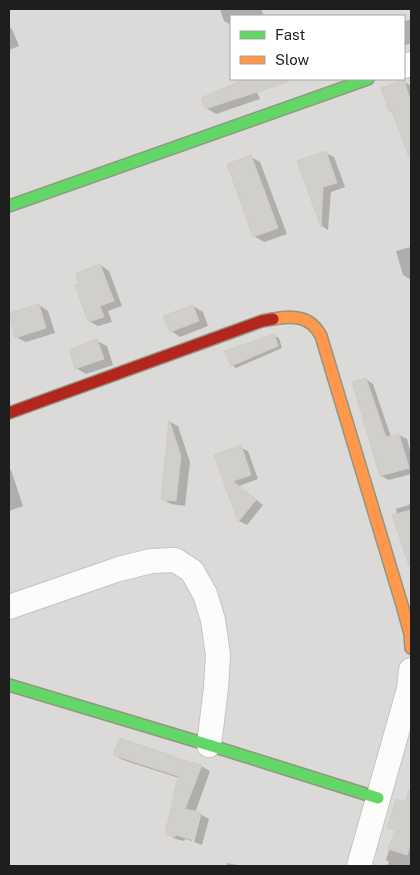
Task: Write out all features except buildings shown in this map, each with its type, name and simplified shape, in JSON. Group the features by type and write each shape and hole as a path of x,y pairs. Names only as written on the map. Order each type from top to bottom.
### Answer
{"street":[{"path":"9,206 365,80"},
{"path":"9,413 262,320 296,316 310,321 320,332 329,360 402,605 410,634 411,648"},
{"path":"9,607 119,569 151,561 174,560 192,571 205,594 213,620 218,654 209,745"},
{"path":"359,866 409,689 411,670"},
{"path":"9,685 378,798"}],"shaded area":[{"path":"9,9 411,9 411,866 9,866"}],"traffic: fast":[{"path":"9,206 365,80"},
{"path":"9,685 378,798"}],"traffic: slow":[{"path":"273,319 301,318 312,324 321,336 402,605 410,634 411,648"}],"traffic: jam":[{"path":"9,413 262,321 273,319"}]}
